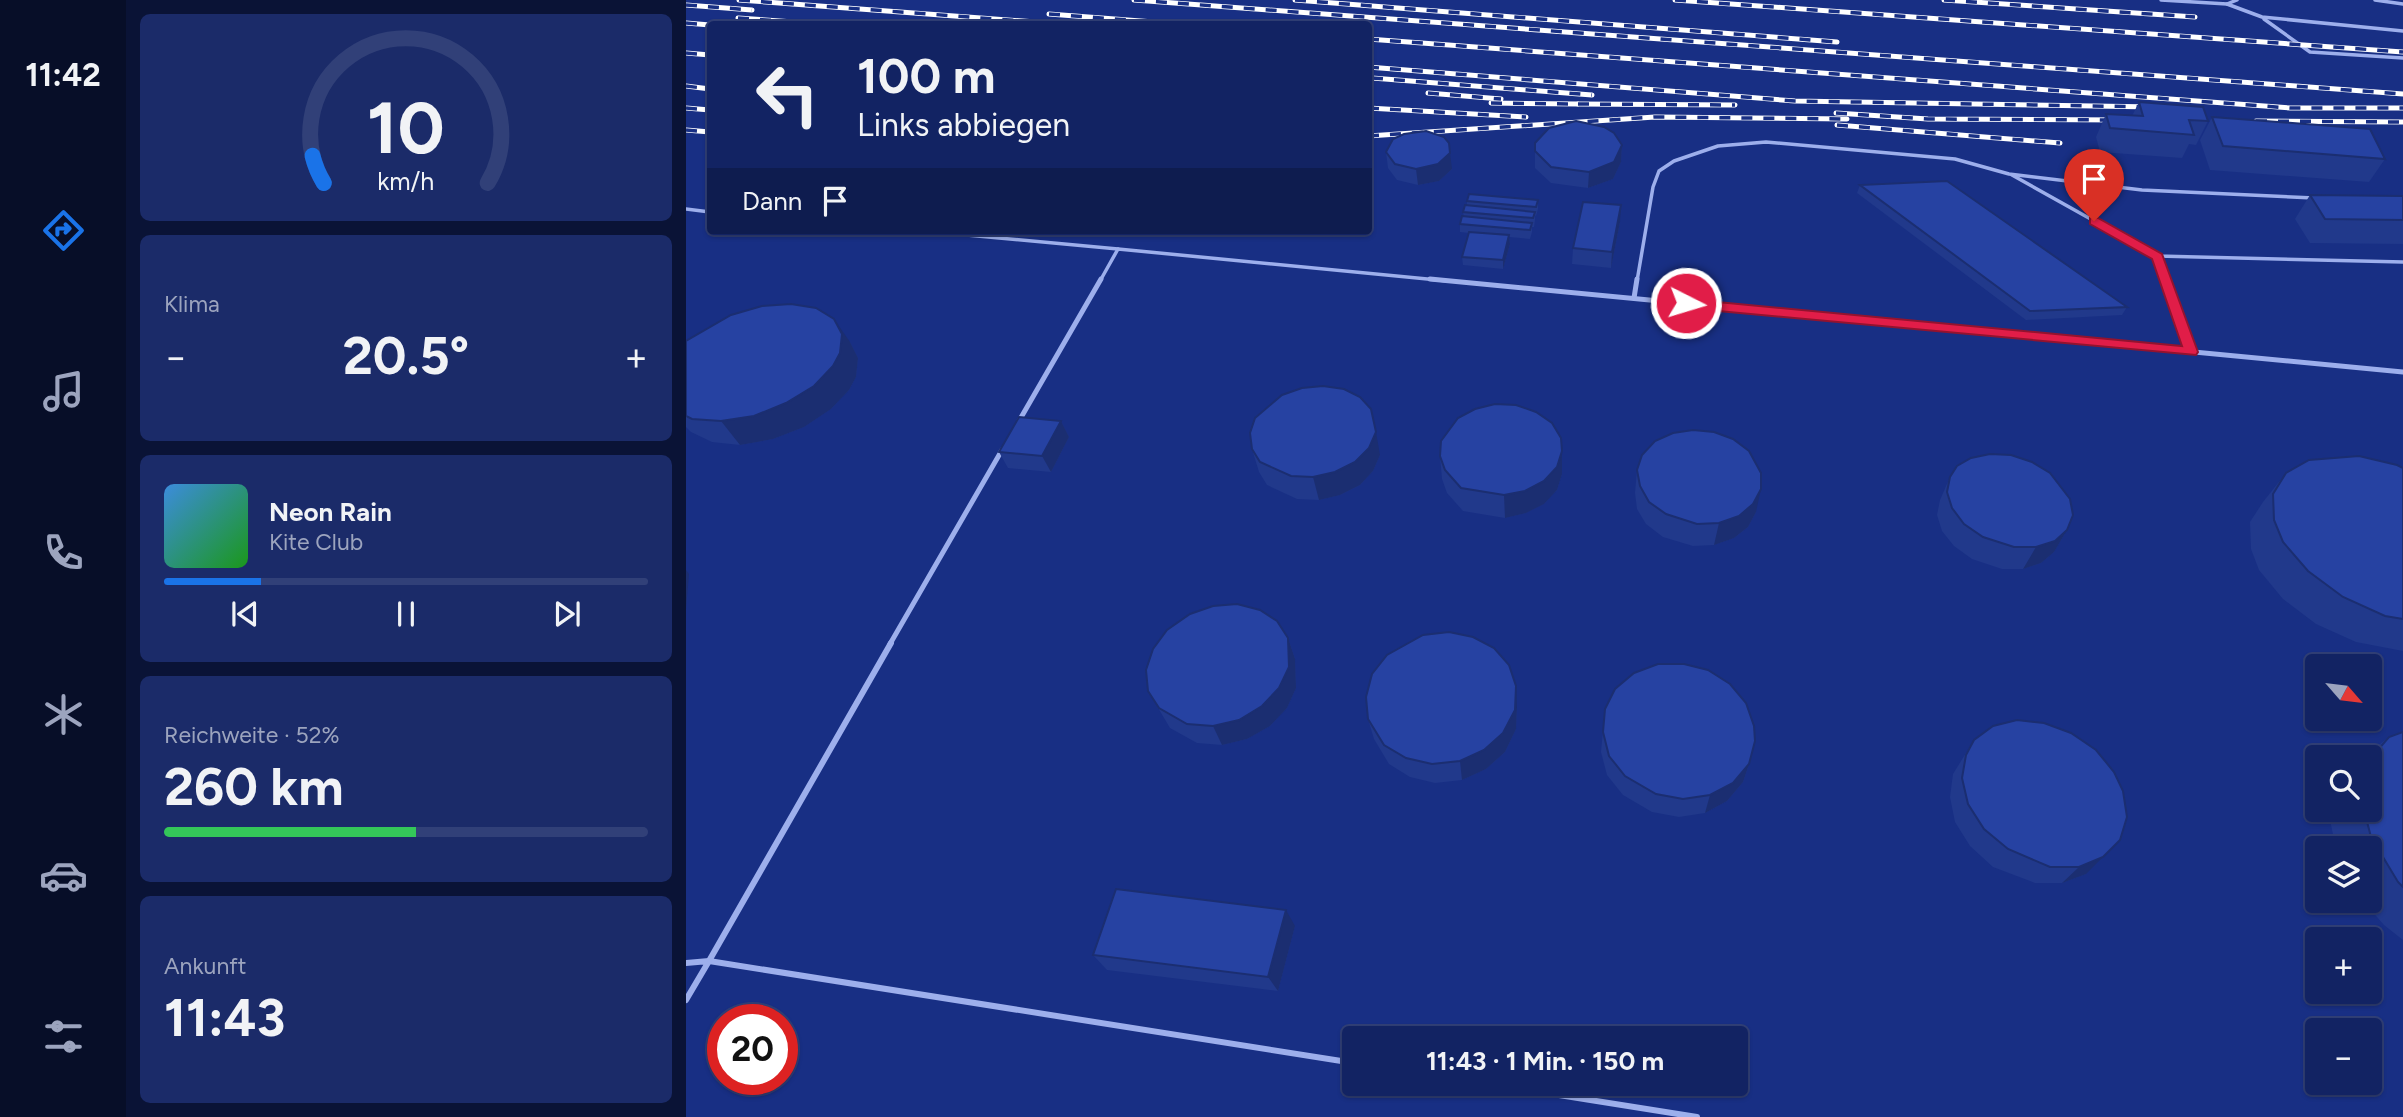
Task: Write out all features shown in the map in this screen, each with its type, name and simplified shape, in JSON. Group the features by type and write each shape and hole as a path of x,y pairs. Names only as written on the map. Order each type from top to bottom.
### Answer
{"lane":[{"path":"2161,0 2227,4 2262,17 2403,31"},
{"path":"2227,4 2237,0"},
{"path":"2375,0 2403,4"},
{"path":"2262,17 2310,52 2403,58"},
{"path":"1634,298 1653,187 1659,171 1674,161 1718,146 1766,142 1819,146 1955,159 2009,174 2142,190 2327,199"},
{"path":"2009,174 2157,256 2403,262"},
{"path":"686,209 707,212"},
{"path":"966,235 2403,372"},
{"path":"1014,430 1118,249"},
{"path":"2157,256 2191,352"},
{"path":"686,1000 1007,442"},
{"path":"686,963 709,961 1342,1061"},
{"path":"1565,1096 1697,1117"}],"building":[{"path":"2139,102 2203,107 2208,121 2189,120 2194,135 2110,128 2106,114 2143,116"},
{"path":"2212,117 2370,129 2385,159 2223,146"},
{"path":"1576,121 1604,127 1614,133 1622,145 1614,162 1589,172 1551,167 1535,151 1535,143 1549,128"},
{"path":"1426,131 1444,137 1449,143 1450,153 1438,164 1416,169 1395,164 1386,152 1393,139 1404,134"},
{"path":"1947,181 2127,307 2030,311 1860,185"},
{"path":"1469,194 1538,200 1536,207 1467,201"},
{"path":"2310,195 2403,196 2403,220 2325,219"},
{"path":"1583,202 1621,205 1612,252 1573,248"},
{"path":"1465,205 1535,212 1533,218 1463,212"},
{"path":"1462,216 1532,223 1530,230 1460,224"},
{"path":"1469,232 1509,235 1503,260 1462,257"},
{"path":"791,304 816,308 834,319 842,334 840,353 833,366 814,386 786,403 754,416 721,421 692,419 686,416 686,341 731,315 762,306"},
{"path":"1323,386 1344,389 1360,397 1371,409 1376,432 1369,448 1355,462 1335,472 1313,477 1291,476 1260,462 1252,449 1250,433 1255,418 1282,395 1302,388"},
{"path":"1495,404 1516,405 1536,412 1552,423 1561,438 1562,451 1557,467 1544,481 1525,491 1504,495 1461,488 1445,470 1440,456 1441,441 1458,418 1475,409"},
{"path":"1019,417 1061,421 1042,456 999,452"},
{"path":"1693,430 1714,432 1733,439 1749,451 1761,473 1761,489 1753,504 1739,516 1719,523 1697,524 1666,514 1649,502 1640,486 1637,470 1642,455 1655,441 1673,433"},
{"path":"1990,454 2011,455 2032,462 2050,473 2070,499 2073,515 2067,530 2055,541 2036,547 2014,547 1983,537 1964,524 1952,508 1947,492 1950,477 1957,466 1971,458"},
{"path":"2359,456 2403,468 2403,619 2385,616 2343,597 2308,571 2283,542 2274,520 2273,494 2286,473 2309,460"},
{"path":"1237,604 1260,610 1277,621 1288,638 1289,667 1279,688 1262,706 1239,720 1213,726 1187,724 1159,708 1148,691 1146,670 1153,649 1167,630 1190,614 1213,606"},
{"path":"1449,632 1473,637 1494,648 1509,665 1516,686 1515,710 1503,733 1484,750 1460,761 1432,764 1406,758 1384,745 1368,719 1366,697 1372,674 1387,655 1423,635"},
{"path":"1658,664 1684,664 1708,670 1730,684 1746,703 1754,726 1755,741 1749,764 1733,783 1710,795 1683,799 1656,794 1625,776 1609,756 1603,732 1605,709 1615,689 1634,673"},
{"path":"2017,720 2044,723 2071,733 2096,750 2114,772 2123,791 2127,817 2120,840 2103,857 2079,867 2050,867 2008,849 1984,829 1968,804 1962,778 1966,755 1974,740 1993,726"},
{"path":"2403,732 2403,887 2382,855 2382,836 2371,836 2367,822 2382,822 2382,745 2389,737"},
{"path":"1116,889 1286,910 1268,977 1093,955"}],"railway":[{"path":"739,0 1022,21"},
{"path":"1134,0 2403,94"},
{"path":"1295,0 1837,42"},
{"path":"1675,0 2403,52"},
{"path":"1944,0 2195,17"},
{"path":"686,5 752,10"},
{"path":"1049,14 1141,21"},
{"path":"738,18 780,21"},
{"path":"686,23 707,25"},
{"path":"1372,39 2290,108 2403,108"},
{"path":"686,53 707,55"},
{"path":"1372,67 1795,101 2155,107"},
{"path":"1372,78 1592,95"},
{"path":"686,86 707,89"},
{"path":"1428,93 1501,99"},
{"path":"1491,103 1735,105"},
{"path":"686,108 707,110"},
{"path":"1372,108 1526,117"},
{"path":"1836,113 1928,119 2123,120"},
{"path":"1372,136 1655,117 1847,119"},
{"path":"2256,121 2403,122"},
{"path":"1837,125 2060,143"},
{"path":"686,130 707,132"}],"route":[{"path":"1686,303 2191,352 2157,256 2094,221"}]}
